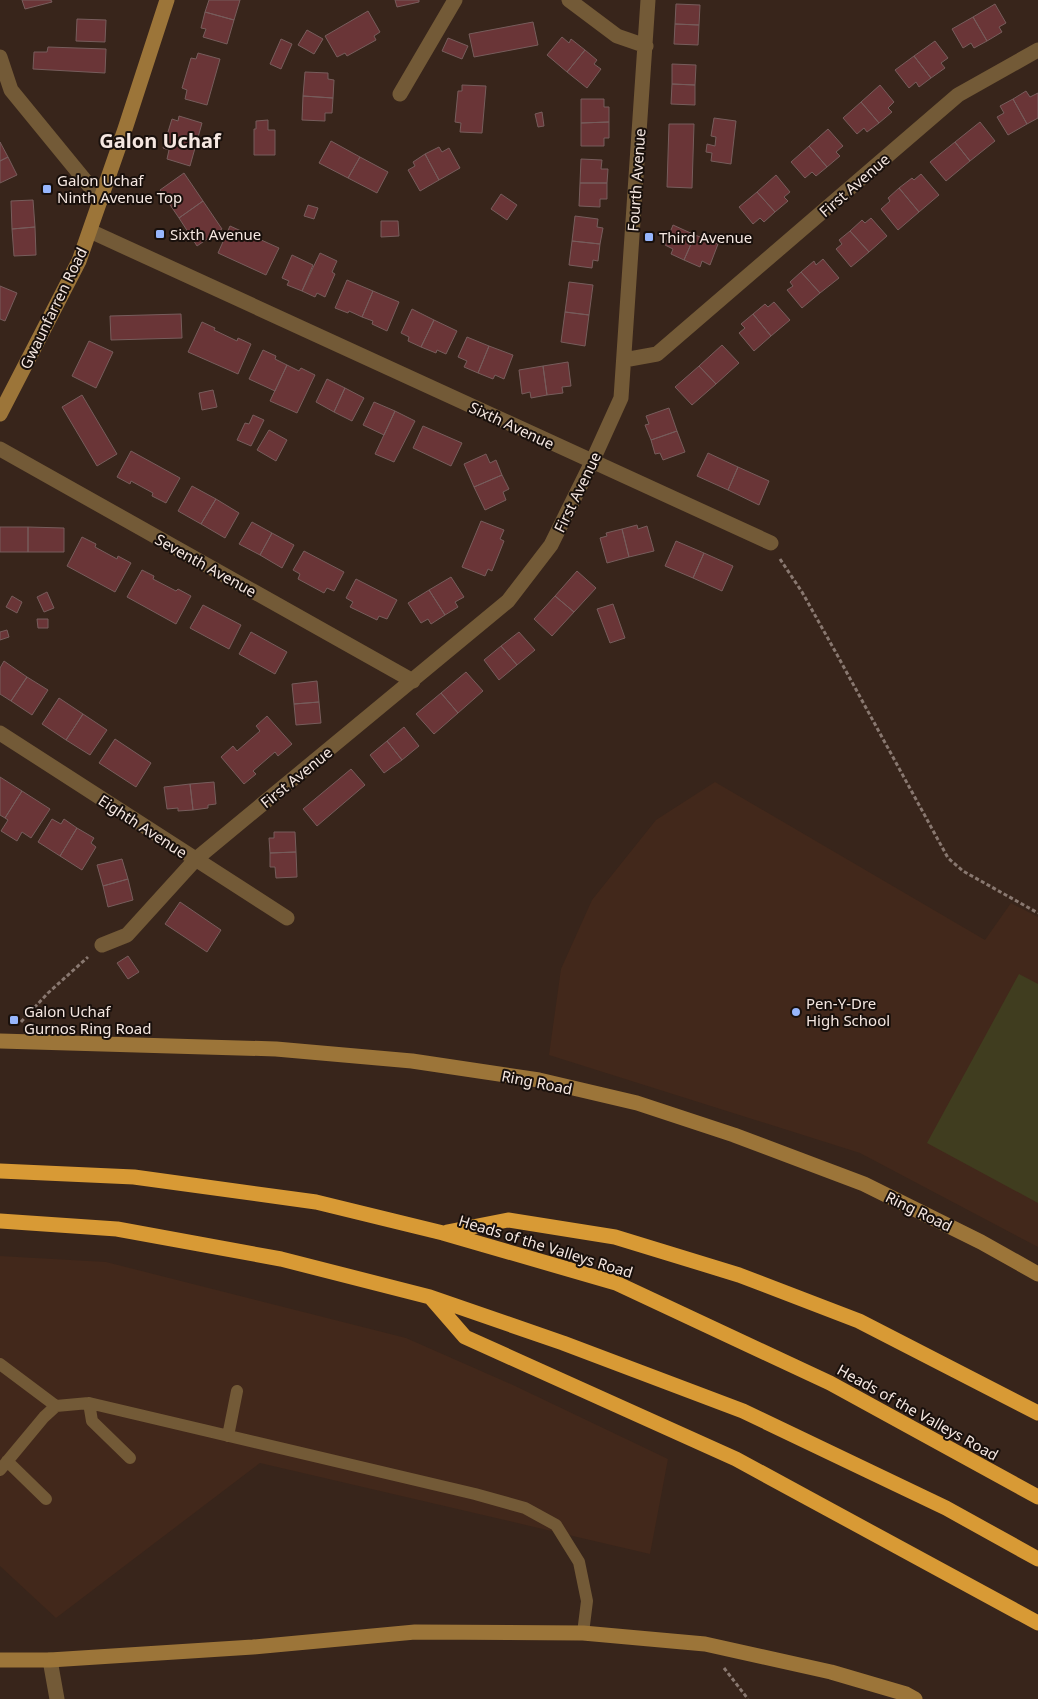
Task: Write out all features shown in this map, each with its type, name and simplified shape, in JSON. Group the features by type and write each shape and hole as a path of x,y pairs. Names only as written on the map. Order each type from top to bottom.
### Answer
{"highway":[{"name":"Heads of the Valleys Road","path":"0,1171 134,1177 306,1201 443,1233 616,1283 830,1383 1038,1497"},
{"path":"443,1233 508,1220 624,1240 739,1275 859,1321 1038,1413"},
{"path":"0,1221 117,1229 281,1259 430,1297 564,1343 743,1410 946,1508 1038,1559"},
{"path":"430,1297 465,1336 736,1459 1038,1623"}],"street":[{"name":"Gwaunfarren Road","path":"0,414 79,261 166,0"},
{"path":"400,94 455,0"},
{"path":"569,0 617,36 646,46"},
{"name":"Fourth Avenue","path":"624,360 648,0"},
{"name":"First Avenue","path":"102,945 127,935 196,859 508,601 551,545 592,462 621,398 624,360 657,354 958,95 1038,50"},
{"path":"0,57 11,90 100,200"},
{"name":"Sixth Avenue","path":"90,231 771,543"},
{"name":"Seventh Avenue","path":"0,449 412,681"},
{"name":"Eighth Avenue","path":"0,733 286,918"},
{"name":"Ring Road","path":"0,1041 276,1049 412,1060 539,1080 637,1103 734,1135 864,1184 981,1242 1038,1274"},
{"path":"0,1660 50,1660 253,1647 415,1632 583,1633 706,1644 832,1672 906,1694 916,1699"},
{"path":"50,1660 57,1699"}],"lane":[{"path":"0,1364 56,1406"},
{"path":"228,1436 237,1391"},
{"path":"89,1403 92,1421 130,1458"},
{"path":"46,1499 4,1466 44,1417 56,1406 89,1403 465,1491 525,1508 556,1525 579,1562 587,1601 583,1633"}],"path":[{"path":"771,543 835,650 948,858 963,871 1038,913"},
{"path":"19,1041 19,1025 48,993 102,945"},
{"path":"706,1644 748,1699"}],"shaded area":[{"name":"Pen-Y-Dre High School","path":"715,782 985,940 1011,903 1038,917 1038,1247 860,1153 549,1055 561,969 592,900 656,820"},
{"path":"1019,974 1038,984 1038,1203 927,1143"},
{"path":"0,1256 106,1262 406,1338 513,1385 668,1459 650,1554 260,1463 56,1618 0,1566"}],"building":[{"path":"22,0 51,0 52,2 25,9"},
{"path":"209,0 240,0 234,20 205,12"},
{"path":"395,0 419,0 419,2 397,7"},
{"path":"676,4 700,5 699,25 675,24"},
{"path":"995,4 1006,23 999,27 1002,32 987,41 973,17"},
{"path":"368,11 380,32 374,36 376,40 347,56 345,53 337,57 325,36"},
{"path":"205,12 234,20 227,44 203,37 206,29 201,28"},
{"path":"973,17 987,41 974,48 971,43 963,48 952,29"},
{"path":"77,19 106,20 105,42 76,41"},
{"path":"533,22 538,45 474,57 469,34"},
{"path":"675,24 699,25 698,45 674,44"},
{"path":"307,30 323,39 314,54 298,45"},
{"path":"562,37 569,43 571,39 585,50 567,72 547,55"},
{"path":"448,38 468,46 462,59 442,51"},
{"path":"281,39 292,44 281,69 270,64"},
{"path":"935,41 948,58 941,63 945,68 931,78 914,56"},
{"path":"48,47 106,49 105,73 33,69 34,52 47,52"},
{"path":"585,50 597,60 594,64 601,69 587,88 567,72"},
{"path":"198,53 220,59 207,105 185,99 187,90 182,88 191,58 196,59"},
{"path":"914,56 931,78 919,87 916,82 909,88 895,70"},
{"path":"672,64 696,65 695,85 672,84"},
{"path":"305,72 328,73 328,79 334,80 333,98 303,96"},
{"path":"672,84 695,85 695,105 671,104"},
{"path":"462,85 486,86 482,133 460,132 461,123 455,122 458,91 462,91"},
{"path":"880,85 894,102 888,108 892,112 879,123 861,102"},
{"path":"1026,91 1030,97 1038,93 1038,118 1027,124 1013,99"},
{"path":"303,96 333,98 332,113 325,113 325,121 302,120"},
{"path":"581,99 604,99 604,107 609,107 609,122 581,123"},
{"path":"1013,99 1027,124 1008,135 997,117 1004,113 1000,106"},
{"path":"861,102 879,123 867,132 864,128 857,134 843,118"},
{"path":"542,112 544,126 538,127 535,114"},
{"path":"179,116 202,123 190,166 167,159 169,150 163,148 172,119 178,121"},
{"path":"714,118 736,121 731,164 711,161 712,153 706,152 707,144 715,146 716,137 711,136"},
{"path":"268,120 268,130 275,130 275,155 254,155 254,129 256,129 256,121"},
{"path":"609,122 609,138 604,138 604,146 581,146 581,123"},
{"path":"980,122 995,141 970,161 955,142"},
{"path":"669,124 694,124 692,188 667,187"},
{"path":"828,129 843,146 836,152 840,156 827,167 809,146"},
{"path":"331,141 360,157 348,178 319,163"},
{"path":"0,142 8,157 0,161"},
{"path":"955,142 970,161 946,181 930,162"},
{"path":"809,146 827,167 816,176 812,172 805,178 791,162"},
{"path":"439,147 442,152 449,148 460,168 439,180 425,154"},
{"path":"425,154 439,180 420,191 408,170 415,166 413,162"},
{"path":"8,157 17,175 0,183 0,161"},
{"path":"360,157 388,172 377,193 348,178"},
{"path":"581,159 602,160 601,169 608,169 607,183 580,183"},
{"path":"184,173 203,201 179,218 160,190"},
{"path":"921,174 939,195 919,212 899,188"},
{"path":"776,175 790,192 784,197 788,201 775,212 757,192"},
{"path":"580,183 607,183 607,199 600,199 600,207 579,206"},
{"path":"899,188 919,212 898,230 881,209 890,201 888,198"},
{"path":"757,192 775,212 764,222 760,218 753,224 739,207"},
{"path":"501,194 517,205 507,220 491,209"},
{"path":"33,200 35,227 12,229 11,201"},
{"path":"203,201 222,229 197,246 179,218"},
{"path":"308,205 318,208 314,219 304,216"},
{"path":"575,216 598,219 597,227 603,228 600,244 572,241"},
{"path":"871,218 887,236 869,252 850,231 862,220 865,223"},
{"path":"381,221 398,221 399,236 381,237"},
{"path":"673,225 695,235 684,260 671,254 673,249 665,245"},
{"path":"230,226 279,248 266,275 218,253"},
{"path":"35,227 36,255 14,256 12,229"},
{"path":"850,231 869,252 851,267 836,249 842,244 839,240"},
{"path":"695,235 718,244 710,265 702,261 700,267 684,260"},
{"path":"572,241 600,244 598,261 593,260 592,268 569,265"},
{"path":"320,253 337,261 332,272 335,274 325,297 317,293 315,297 302,291"},
{"path":"292,255 313,265 302,291 287,285 289,281 282,278"},
{"path":"823,259 839,278 820,293 801,272 814,261 816,265"},
{"path":"801,272 820,293 802,308 787,290 793,286 790,282"},
{"path":"347,280 373,291 362,317 349,311 348,313 335,308"},
{"path":"569,282 593,285 589,315 565,312"},
{"path":"0,286 17,293 5,321 0,319"},
{"path":"373,291 399,302 387,331 372,324 373,321 362,317"},
{"path":"774,302 790,320 771,336 753,314 765,304 768,307"},
{"path":"412,309 434,320 421,347 408,341 409,337 401,333"},
{"path":"565,312 589,315 585,346 561,342"},
{"path":"181,314 182,338 111,340 110,316"},
{"path":"753,314 771,336 754,351 739,333 745,328 741,324"},
{"path":"434,320 457,331 446,354 437,350 436,353 421,347"},
{"path":"202,322 237,341 238,338 251,344 238,374 188,352"},
{"path":"467,337 489,346 478,373 464,367 467,361 458,357"},
{"path":"89,341 113,352 96,388 72,376"},
{"path":"722,345 739,363 716,384 699,366"},
{"path":"489,346 513,355 504,379 495,375 493,379 478,373"},
{"path":"263,350 276,356 275,359 287,365 275,391 249,379"},
{"path":"568,362 571,386 562,387 563,393 547,395 543,366"},
{"path":"287,365 299,371 301,368 315,375 297,413 270,401"},
{"path":"543,366 547,395 531,398 530,392 522,394 519,370"},
{"path":"699,366 716,384 692,405 675,387"},
{"path":"327,379 345,388 334,412 316,402"},
{"path":"345,388 364,398 352,421 334,412"},
{"path":"213,390 217,407 202,410 199,393"},
{"path":"82,395 117,454 97,466 62,407"},
{"path":"374,402 395,411 384,435 363,425"},
{"path":"669,408 677,431 651,440 645,425 649,424 646,416"},
{"path":"395,411 415,421 394,462 375,454"},
{"path":"253,415 264,420 251,446 237,440 245,423 249,424"},
{"path":"423,426 462,443 451,466 413,448"},
{"path":"269,430 287,440 276,461 257,450"},
{"path":"677,431 685,452 663,460 660,453 655,454 651,440"},
{"path":"131,451 180,478 166,503 152,496 153,493 131,481 130,484 117,477"},
{"path":"708,453 738,467 728,490 697,476"},
{"path":"486,454 490,463 496,460 502,475 474,487 464,464"},
{"path":"738,467 769,481 759,505 728,490"},
{"path":"502,475 509,489 503,492 506,500 485,510 474,487"},
{"path":"192,486 216,499 201,524 178,511"},
{"path":"216,499 239,513 225,538 201,524"},
{"path":"481,521 504,530 500,539 504,541 492,571 488,569 485,576 462,567"},
{"path":"252,522 272,533 260,555 239,544"},
{"path":"637,525 638,529 647,526 654,551 629,557 622,529"},
{"path":"0,527 28,527 28,552 0,552"},
{"path":"28,527 64,528 64,552 28,552"},
{"path":"622,529 629,557 607,563 600,538 607,536 606,533"},
{"path":"272,533 294,545 282,568 260,555"},
{"path":"82,537 96,544 95,547 117,559 118,556 131,563 115,592 67,566"},
{"path":"676,541 704,553 693,578 665,566"},
{"path":"304,551 344,572 334,591 327,588 324,593 298,579 300,574 293,570"},
{"path":"704,553 733,566 722,591 693,578"},
{"path":"142,570 154,576 153,579 176,591 178,589 191,596 176,624 127,597"},
{"path":"577,571 596,588 574,612 555,596"},
{"path":"451,577 464,597 455,602 458,607 445,615 429,590"},
{"path":"356,579 397,600 387,619 379,616 377,620 350,607 353,602 346,598"},
{"path":"429,590 445,615 431,624 428,619 421,623 408,603"},
{"path":"47,592 54,608 44,612 37,597"},
{"path":"12,596 22,602 17,613 6,607"},
{"path":"555,596 574,612 552,636 534,619"},
{"path":"613,604 625,638 610,643 597,609"},
{"path":"203,605 241,625 229,649 190,628"},
{"path":"37,619 48,619 48,628 38,628"},
{"path":"7,630 9,637 0,640 0,632"},
{"path":"251,632 287,652 275,674 239,654"},
{"path":"519,632 535,650 517,665 501,646"},
{"path":"501,646 517,665 499,680 484,660"},
{"path":"4,661 27,677 11,701 0,694 0,668"},
{"path":"466,672 483,691 458,713 441,693"},
{"path":"27,677 48,690 32,715 11,701"},
{"path":"317,681 319,702 294,704 292,684"},
{"path":"441,693 458,713 434,734 416,714"},
{"path":"59,698 83,714 66,740 42,724"},
{"path":"319,702 321,723 296,725 294,704"},
{"path":"83,714 107,730 90,755 66,740"},
{"path":"267,716 292,744 278,756 275,752 253,771 256,774 244,784 221,757 233,746 237,751 260,731 256,726"},
{"path":"404,727 419,746 402,760 387,741"},
{"path":"115,739 151,763 136,787 99,763"},
{"path":"387,741 402,760 384,773 370,755"},
{"path":"351,769 365,785 317,826 303,809"},
{"path":"0,777 22,791 5,818 0,815"},
{"path":"214,782 216,804 208,805 208,808 193,810 190,784"},
{"path":"190,784 193,810 178,811 178,808 167,809 164,787"},
{"path":"22,791 50,809 31,838 22,832 17,841 1,831 8,820 5,818"},
{"path":"52,819 61,824 64,819 77,828 60,856 38,842"},
{"path":"77,828 94,838 91,843 96,847 82,870 60,856"},
{"path":"274,832 295,832 296,852 270,853 269,838 274,838"},
{"path":"296,852 297,877 276,878 275,867 270,867 270,853"},
{"path":"122,859 128,879 103,886 97,865"},
{"path":"128,879 133,900 108,907 103,886"},
{"path":"180,902 221,930 207,952 165,924"},
{"path":"128,956 139,972 128,979 117,963"}],"place":[{"name":"Galon Uchaf Ninth Avenue Top","path":"47,189"},
{"name":"Sixth Avenue","path":"160,234"},
{"name":"Third Avenue","path":"649,237"},
{"name":"Pen-Y-Dre High School","path":"796,1012"},
{"name":"Galon Uchaf Gurnos Ring Road","path":"14,1020"}],"district":[{"name":"Galon Uchaf","path":"160,140"}]}
